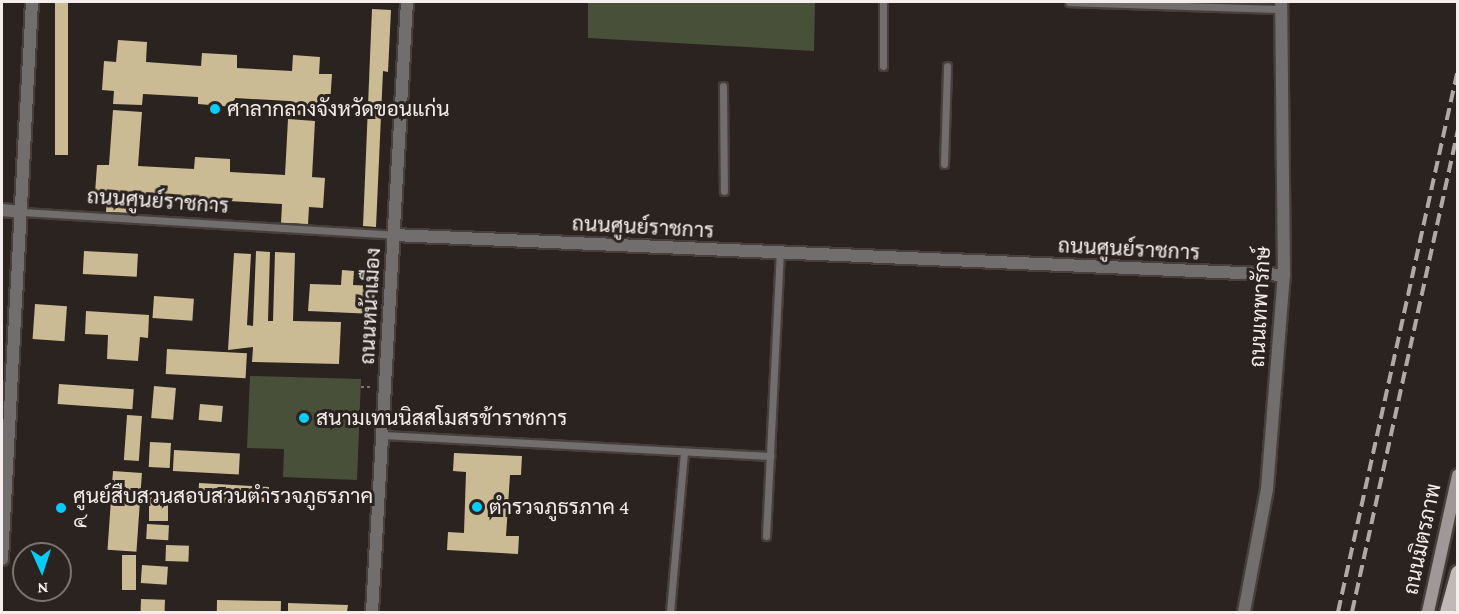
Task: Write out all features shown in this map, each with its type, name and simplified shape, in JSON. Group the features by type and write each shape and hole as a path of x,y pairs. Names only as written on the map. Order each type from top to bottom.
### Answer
{"main road":[{"name":"ถนนมิตรภาพ","path":"1428,612 1458,475"},
{"name":"ถนนมิตรภาพ","path":"1447,612 1458,572"}],"street":[{"path":"2,559 32,2"},
{"name":"ถนนหน้าเมือง","path":"372,612 407,2"},
{"name":"ถนนเทพารักษ์","path":"1244,612 1267,489 1284,275 1281,5"},
{"name":"ถนนศูนย์ราชการ","path":"2,210 22,212"},
{"name":"ถนนศูนย์ราชการ","path":"394,235 1284,275"}],"lane":[{"path":"883,66 884,2"},
{"path":"1069,2 1281,5"},
{"path":"944,164 947,66"},
{"path":"723,86 724,191"},
{"name":"ถนนศูนย์ราชการ","path":"22,212 394,235"},
{"path":"766,536 780,252"},
{"path":"382,435 770,456"},
{"path":"670,612 684,452"}],"green space":[{"path":"588,2 815,2 814,51 588,38"},
{"name":"สนามเทนนิสสโมสรข้าราชการ","path":"250,376 361,379 357,480 283,477 284,449 247,448"}],"building":[{"path":"55,2 68,2 68,155 55,155"},
{"path":"372,9 391,10 388,72 383,71 376,227 363,226"},
{"path":"118,40 147,42 146,62 201,66 202,53 237,55 237,68 292,71 293,55 320,57 319,74 332,74 330,104 316,104 315,116 288,114 289,101 235,98 234,107 198,104 198,97 143,94 142,105 113,104 114,91 102,90 104,61 116,62"},
{"path":"113,110 142,112 138,166 194,169 195,157 230,159 230,172 285,175 288,119 315,121 312,177 325,178 323,208 309,207 308,224 281,223 282,204 228,201 227,210 191,208 191,201 134,197 133,213 106,212 107,194 95,193 97,165 109,165"},
{"path":"84,251 138,254 137,277 83,274"},
{"path":"256,251 270,252 268,321 273,321 275,252 295,253 293,321 341,322 339,364 252,362 253,347 228,350 234,253 251,254 247,325 253,326"},
{"path":"342,270 354,271 353,285 375,286 374,314 308,311 310,284 341,285"},
{"path":"154,296 194,299 192,321 152,318"},
{"path":"35,304 67,306 64,341 33,339"},
{"path":"86,311 149,315 148,338 140,337 138,361 107,359 108,335 85,334"},
{"path":"167,349 247,353 246,378 166,374"},
{"path":"59,384 134,389 132,409 58,404"},
{"path":"154,386 176,388 173,420 151,418"},
{"path":"200,404 223,406 222,422 199,420"},
{"path":"127,415 142,416 139,461 124,460"},
{"path":"150,442 171,443 170,468 149,467"},
{"path":"174,450 240,453 239,474 173,471"},
{"path":"454,453 522,456 521,475 510,475 506,536 519,536 518,554 447,550 448,532 464,533 466,472 453,471"},
{"path":"113,471 142,473 136,552 107,550"},
{"path":"199,483 269,487 268,502 198,503"},
{"path":"149,496 168,496 168,521 149,521"},
{"path":"147,524 169,525 168,540 146,539"},
{"path":"166,545 189,546 188,562 165,561"},
{"path":"122,555 136,555 136,590 122,590"},
{"path":"142,565 168,567 167,585 141,583"},
{"path":"141,599 165,600 165,612 141,612"},
{"path":"217,600 281,601 281,612 217,612"},
{"path":"288,603 348,605 347,612 288,612"}],"railway":[{"path":"1338,612 1458,69"},
{"path":"1352,612 1458,128"}],"place":[{"name":"ศาลากลางจังหวัดขอนแก่น","path":"215,109"},
{"name":"สนามเทนนิสสโมสรข้าราชการ","path":"304,418"},
{"name":"ตำรวจภูธรภาค 4","path":"477,507"},
{"name":"ศูนย์สืบสวนสอบสวนตำรวจภูธรภาค ๔","path":"61,508"}]}
